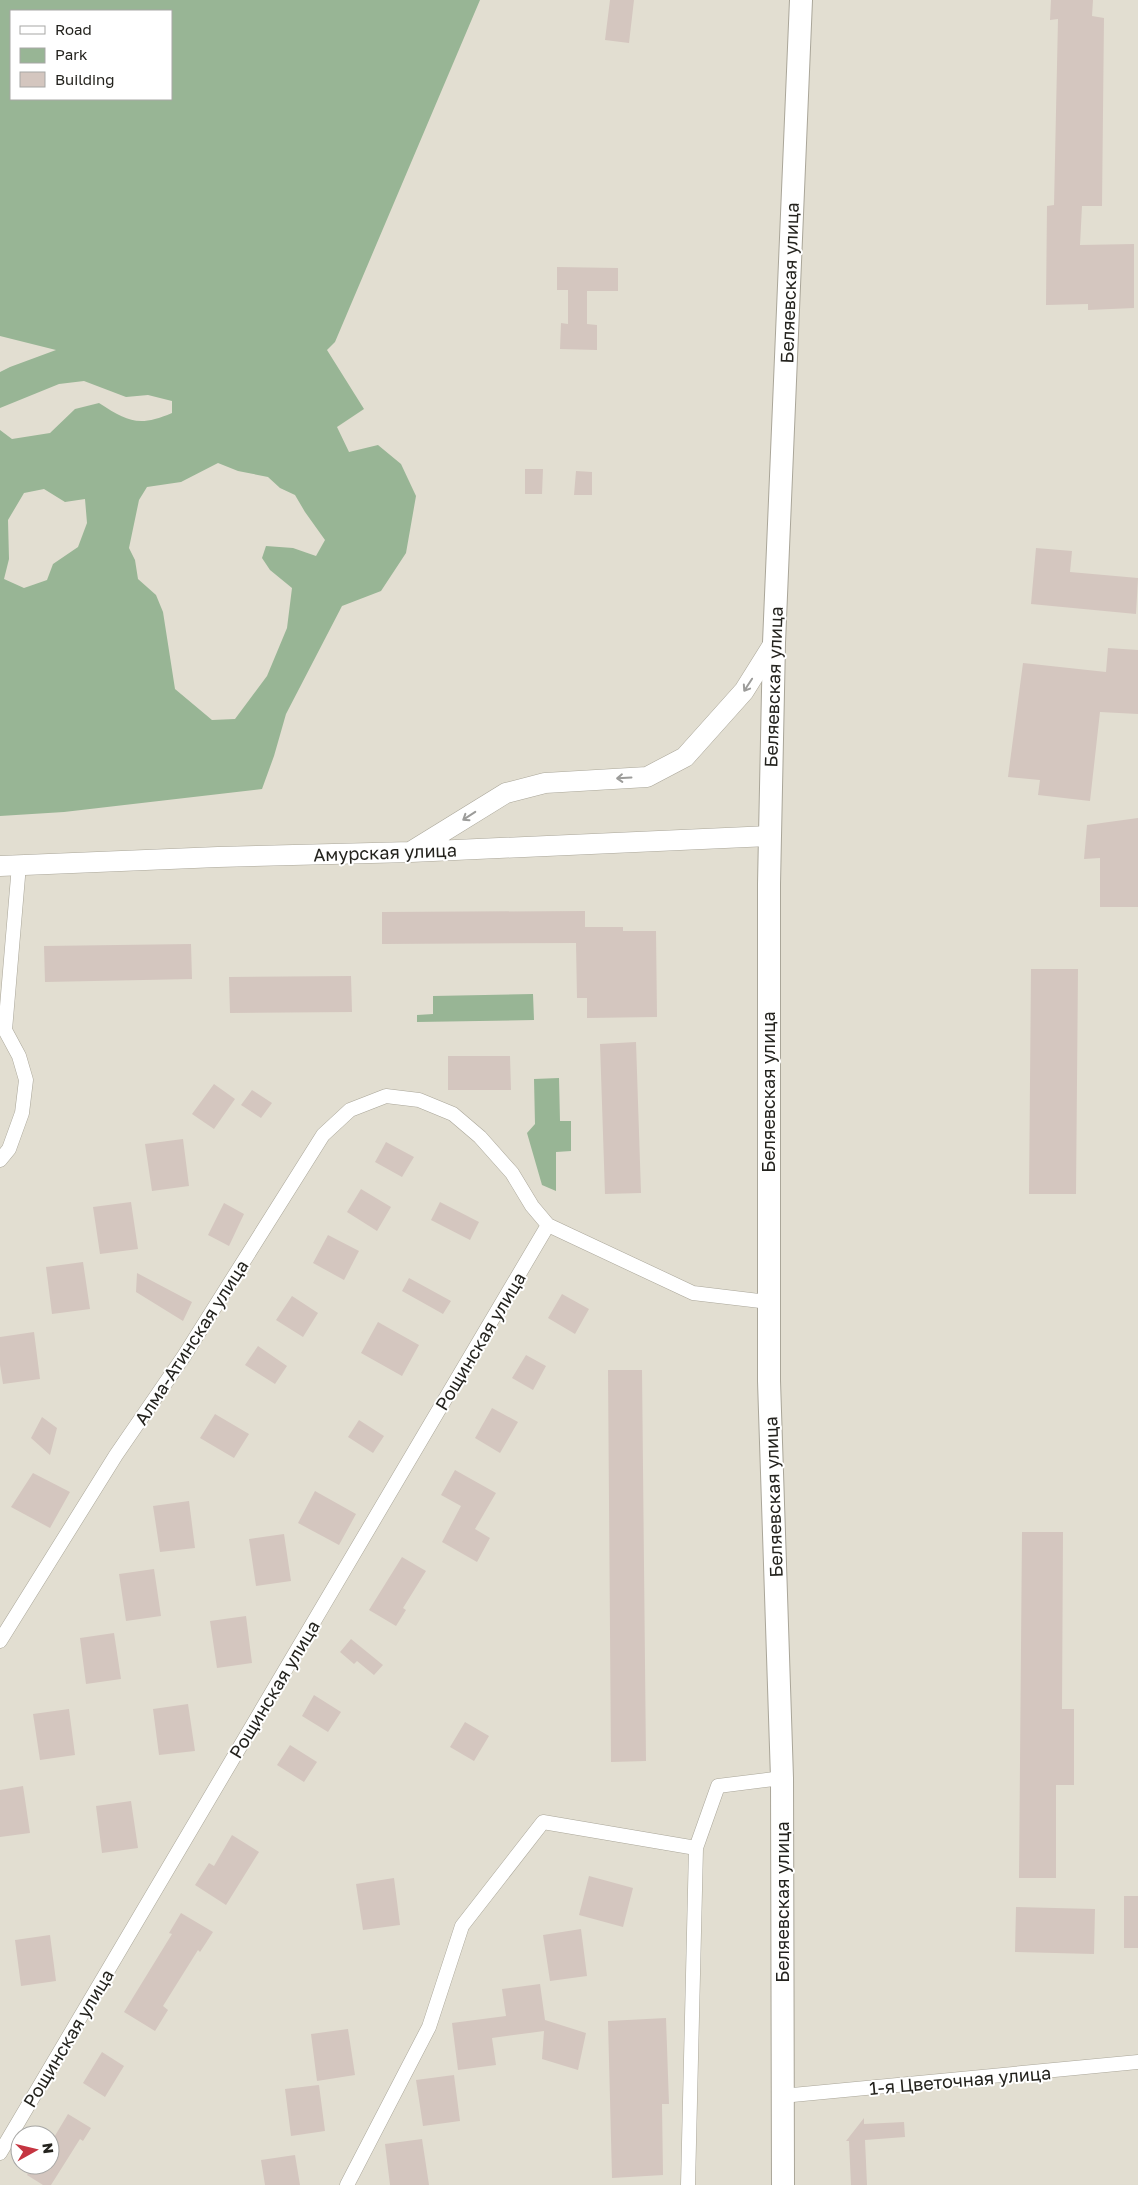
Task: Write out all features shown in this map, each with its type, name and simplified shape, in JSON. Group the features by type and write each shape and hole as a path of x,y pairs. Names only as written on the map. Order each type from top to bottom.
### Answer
{"main road":[{"name":"Беляевская улица","path":"783,2185 782,1778 768,1302 769,836 774,643 802,0"}],"street":[{"path":"411,852 506,793 545,783 647,777 685,757 744,691 774,643"},
{"name":"Амурская улица","path":"10,866 411,852 769,836"},
{"path":"0,1160 9,1149 22,1113 26,1080 19,1056 4,1030 10,866"},
{"name":"Алма-Атинская улица","path":"0,1641 116,1455 184,1356 323,1135 350,1110 386,1096 419,1100 453,1114 480,1137 512,1173 532,1206 548,1225"},
{"path":"548,1225 693,1293 768,1302"},
{"name":"Рощинская улица","path":"0,2153 548,1225"},
{"path":"688,2185 696,1848 718,1786 782,1778"},
{"path":"348,2185 429,2028 462,1926 543,1822 696,1848"},
{"name":"1-я Цветочная улица","path":"782,2096 1138,2062"}],"green space":[{"path":"0,0 480,0 335,342 327,350 364,409 337,427 349,452 378,445 401,464 416,496 406,553 381,591 342,606 286,714 262,789 64,812 0,816 0,430 12,439 50,433 75,409 99,403 118,415 134,420 151,420 172,413 172,401 148,395 126,397 84,381 59,384 0,408 0,372 56,350 0,336","holes":["218,463 238,471 268,477 280,488 295,495 325,540 316,556 293,548 266,546 262,558 270,570 292,588 287,628 267,676 235,719 212,720 175,689 163,612 156,595 138,579 135,560 129,548 139,500 147,487 181,482","44,489 65,502 85,499 87,523 78,547 53,564 47,580 24,588 4,579 9,559 8,520 24,493"]},
{"path":"533,994 534,1020 417,1022 417,1015 433,1014 433,996"},
{"path":"559,1078 560,1121 571,1121 571,1151 556,1152 556,1191 542,1185 527,1133 535,1124 534,1079"}],"building":[{"path":"610,0 634,0 629,43 605,40"},
{"path":"1051,0 1093,0 1092,16 1104,18 1102,206 1082,206 1080,245 1134,244 1134,308 1088,310 1088,304 1046,305 1047,206 1054,205 1058,19 1050,20"},
{"path":"557,267 618,268 618,291 587,291 587,324 597,325 597,350 560,349 561,323 568,324 568,290 557,290"},
{"path":"525,469 543,469 542,494 525,494"},
{"path":"576,471 592,472 592,495 574,495"},
{"path":"1036,548 1072,551 1070,572 1138,578 1136,614 1031,604"},
{"path":"1108,648 1138,650 1138,714 1100,712 1090,801 1038,795 1040,780 1008,777 1023,663 1106,672"},
{"path":"1138,818 1138,907 1100,907 1100,858 1084,859 1087,825"},
{"path":"585,911 585,927 623,927 623,931 656,931 657,1017 587,1018 587,998 577,998 576,943 382,944 382,912"},
{"path":"191,944 192,979 45,982 44,946"},
{"path":"1031,969 1078,969 1076,1194 1029,1194"},
{"path":"351,976 352,1012 230,1013 229,977"},
{"path":"636,1042 641,1193 605,1194 600,1044"},
{"path":"448,1056 510,1056 511,1090 448,1090"},
{"path":"214,1084 235,1099 214,1129 192,1114"},
{"path":"252,1090 272,1103 261,1118 241,1105"},
{"path":"183,1139 189,1186 152,1191 145,1144"},
{"path":"386,1142 414,1157 402,1177 375,1162"},
{"path":"361,1189 391,1207 377,1231 347,1212"},
{"path":"131,1202 138,1249 100,1254 93,1207"},
{"path":"440,1202 479,1222 470,1240 431,1220"},
{"path":"224,1203 244,1214 229,1246 208,1235"},
{"path":"328,1235 359,1251 344,1280 313,1263"},
{"path":"83,1262 90,1309 52,1314 46,1267"},
{"path":"137,1273 192,1302 183,1321 136,1292"},
{"path":"409,1278 451,1301 443,1314 402,1291"},
{"path":"562,1294 589,1309 575,1334 548,1318"},
{"path":"292,1296 318,1313 303,1337 276,1320"},
{"path":"378,1322 419,1345 402,1376 361,1353"},
{"path":"34,1332 40,1379 3,1384 0,1365 0,1337"},
{"path":"258,1346 287,1366 275,1384 245,1365"},
{"path":"526,1355 546,1366 533,1390 512,1378"},
{"path":"608,1370 642,1370 646,1761 611,1762"},
{"path":"492,1408 518,1422 500,1453 475,1438"},
{"path":"215,1414 249,1434 234,1458 200,1438"},
{"path":"42,1417 57,1428 50,1455 31,1438"},
{"path":"359,1420 384,1436 373,1453 348,1437"},
{"path":"455,1470 496,1493 475,1529 490,1538 477,1562 442,1542 461,1506 441,1495"},
{"path":"33,1473 70,1492 50,1528 11,1507"},
{"path":"315,1491 356,1514 339,1545 298,1523"},
{"path":"189,1501 195,1548 160,1552 153,1506"},
{"path":"1022,1532 1063,1532 1062,1709 1074,1709 1074,1785 1056,1785 1056,1878 1019,1878"},
{"path":"284,1534 291,1581 256,1586 249,1539"},
{"path":"402,1557 426,1571 403,1608 406,1610 396,1626 369,1610"},
{"path":"154,1569 161,1616 126,1621 119,1574"},
{"path":"246,1616 252,1663 217,1668 210,1621"},
{"path":"114,1633 121,1679 86,1684 80,1638"},
{"path":"351,1639 383,1665 374,1675 357,1661 354,1664 340,1652"},
{"path":"314,1695 341,1712 328,1732 302,1716"},
{"path":"188,1704 195,1751 159,1755 153,1709"},
{"path":"69,1709 75,1755 40,1760 33,1714"},
{"path":"465,1722 489,1736 474,1761 450,1747"},
{"path":"290,1745 317,1762 304,1782 277,1765"},
{"path":"23,1786 30,1833 0,1837 0,1790"},
{"path":"131,1801 138,1848 102,1853 96,1806"},
{"path":"232,1835 259,1852 226,1905 195,1885 209,1863 214,1866"},
{"path":"589,1876 633,1888 623,1927 579,1915"},
{"path":"394,1878 400,1925 363,1930 356,1884"},
{"path":"1124,1896 1138,1896 1138,1948 1124,1948"},
{"path":"1016,1907 1095,1909 1094,1954 1015,1952"},
{"path":"181,1913 213,1932 200,1952 198,1950 163,2006 168,2010 155,2031 124,2012 172,1934 169,1933"},
{"path":"581,1929 587,1976 550,1981 543,1935"},
{"path":"50,1935 56,1981 21,1986 15,1940"},
{"path":"540,1984 545,2020 586,2033 578,2070 542,2059 544,2031 492,2038 496,2065 458,2070 452,2023 506,2016 502,1989"},
{"path":"666,2018 669,2104 662,2104 663,2175 612,2178 608,2021"},
{"path":"348,2029 355,2075 317,2081 311,2034"},
{"path":"102,2052 124,2066 105,2097 83,2083"},
{"path":"454,2075 460,2121 423,2126 416,2080"},
{"path":"319,2085 325,2131 291,2136 285,2089"},
{"path":"68,2114 91,2128 83,2141 80,2139 60,2171 60,2127"},
{"path":"864,2118 864,2124 904,2122 905,2137 865,2140 867,2185 851,2185 849,2141 846,2141"},
{"path":"422,2139 429,2185 390,2185 385,2144"},
{"path":"295,2155 300,2185 265,2185 261,2160"},
{"path":"27,2175 57,2175 51,2185 43,2185"}]}
